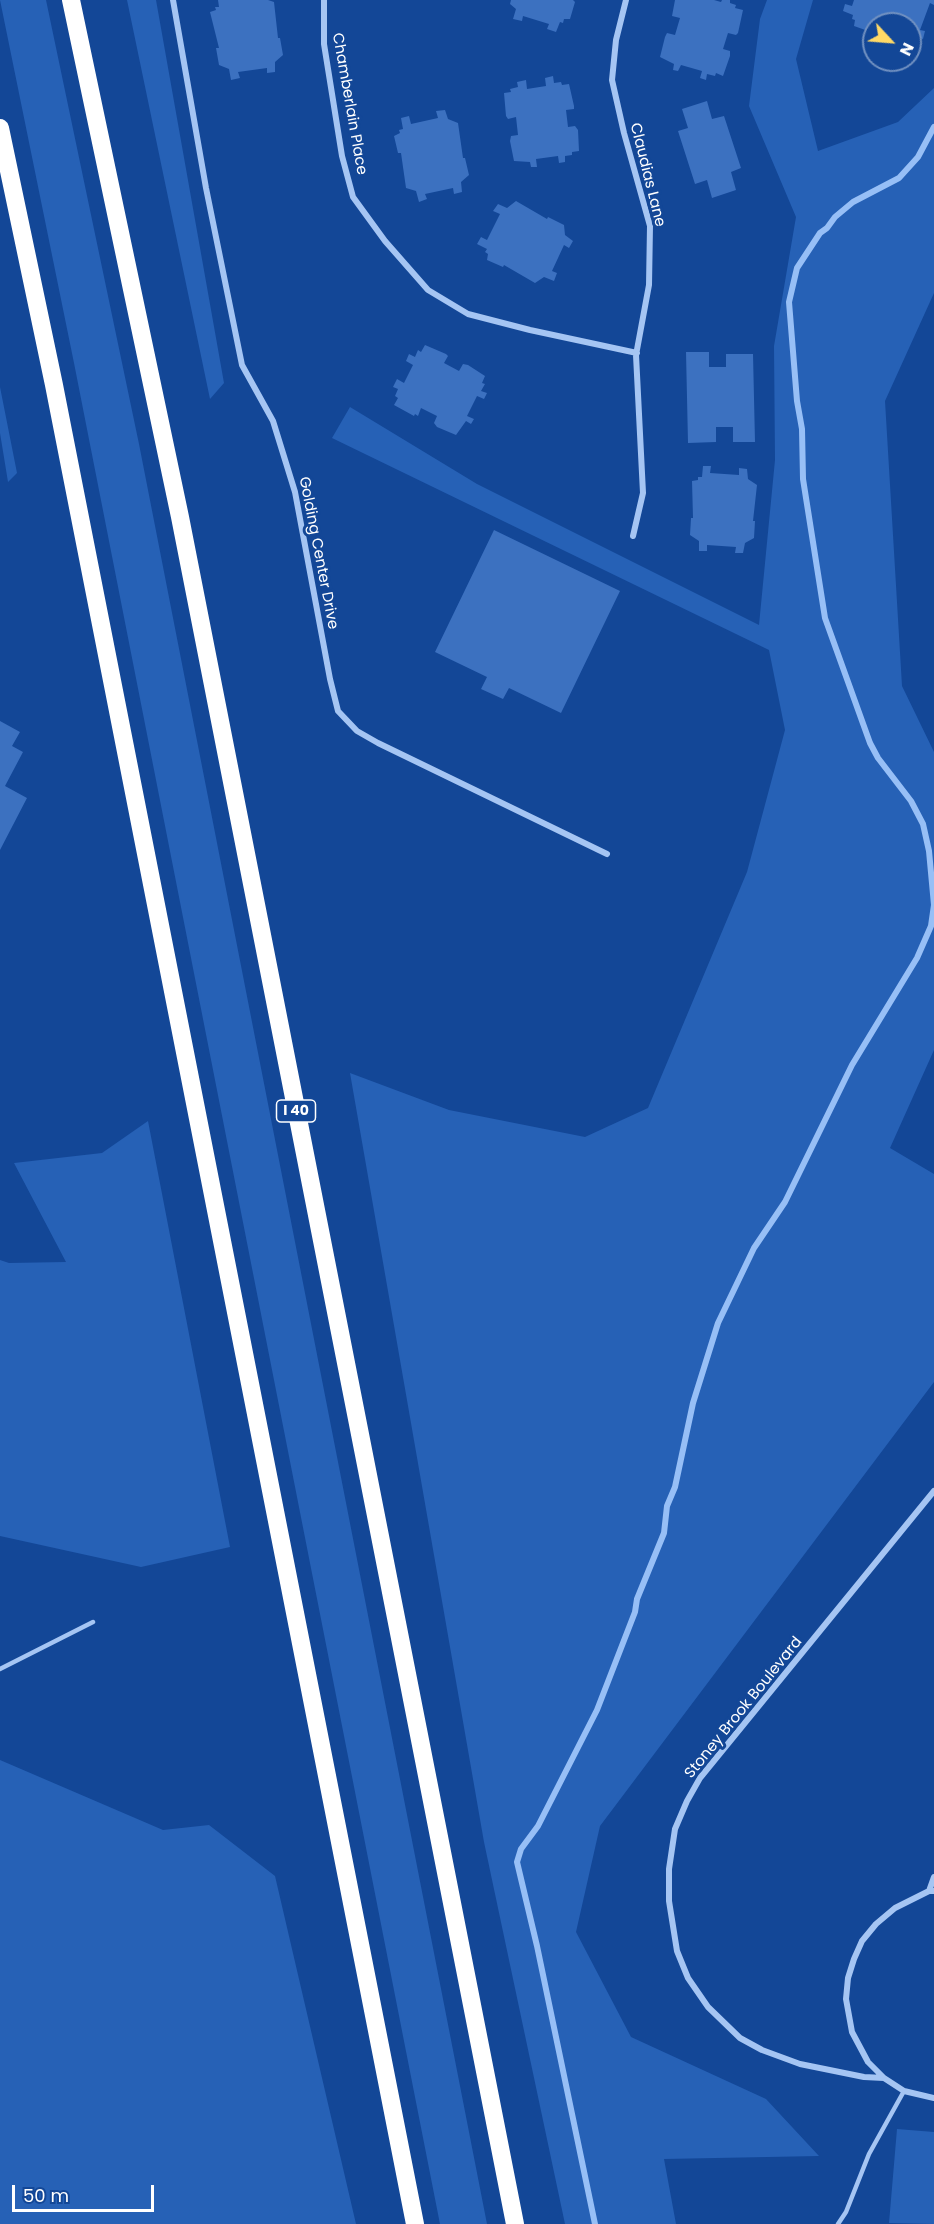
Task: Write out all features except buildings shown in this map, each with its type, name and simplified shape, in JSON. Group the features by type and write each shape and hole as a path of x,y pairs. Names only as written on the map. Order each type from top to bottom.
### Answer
{"highway":[{"name":"I 40","path":"71,0 180,517 515,2224"},
{"path":"0,128 54,385 415,2224"}],"street":[{"name":"Golding Center Drive","path":"173,0 206,188 242,365 273,421 295,492 338,711 357,731 378,743 607,854"},
{"name":"Chamberlain Place","path":"324,0 324,44 342,156 353,197 385,241 428,290 468,314 637,353"},
{"name":"Claudias Lane","path":"626,0 616,40 612,80 650,226 649,285 637,353 643,493 633,536"},
{"name":"Stoney Brook Boulevard","path":"934,1491 700,1778 675,1829 669,1869 669,1901 677,1951 688,1978 708,2007 740,2038 762,2050 800,2064 864,2077 884,2078 904,2091 934,2098"},
{"path":"884,2078 868,2062 852,2032 846,1999 848,1978 862,1941 876,1924 895,1908 931,1891 934,1877"}],"lane":[{"path":"0,1669 93,1622"},
{"path":"838,2224 846,2212 869,2154 904,2091"}],"shaded area":[{"path":"0,0 46,0 139,444 487,2224 440,2224 74,363"},
{"path":"127,0 156,0 224,383 210,399"},
{"path":"767,0 813,0 796,59 818,151 898,122 934,88 934,293 885,401 902,686 934,752 934,1050 890,1148 934,1174 934,1382 600,1826 576,1932 631,2037 766,2099 819,2156 664,2159 676,2224 565,2224 484,1842 350,1073 449,1110 585,1137 648,1108 747,872 785,730 769,650 332,438 350,407 477,484 759,625 775,460 774,346 796,217 749,106 760,19"},
{"path":"0,387 17,473 8,482 0,433"},
{"path":"148,1121 230,1547 141,1567 0,1536 0,1260 9,1263 66,1262 14,1163 102,1153"},
{"path":"0,1760 163,1830 209,1825 275,1876 356,2224 0,2224"},
{"path":"897,2129 934,2132 934,2224 889,2223"}],"waterway":[{"path":"595,2224 537,1946 517,1862 521,1849 538,1826 597,1710 635,1612 637,1599 664,1533 667,1506 675,1487 693,1403 718,1323 754,1248 785,1202 852,1065 917,958 931,926 934,905 929,851 923,824 911,801 878,758 870,743 825,618 803,479 802,429 797,401 789,302 797,268 820,233 853,202 899,178 918,157 934,127"}]}
